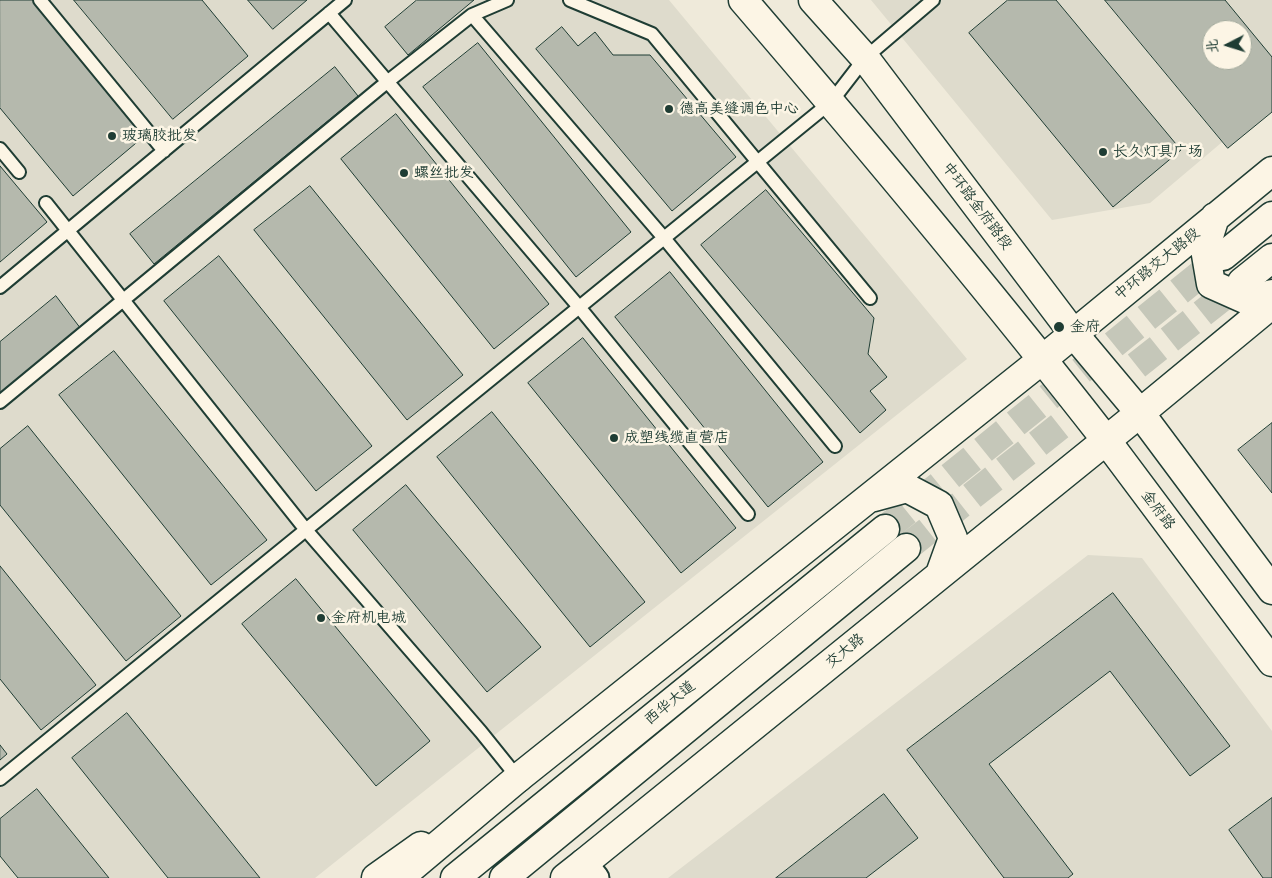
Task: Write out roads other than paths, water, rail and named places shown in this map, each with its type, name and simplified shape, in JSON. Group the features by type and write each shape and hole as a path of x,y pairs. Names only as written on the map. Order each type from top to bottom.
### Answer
{"main road":[{"path":"403,875 518,778 1043,359 743,0"},
{"name":"中环路金府路段","path":"813,0 865,58 1074,333 1140,413"},
{"name":"中环路交大路段","path":"1043,359 1272,171"},
{"path":"1223,256 1272,216"},
{"path":"1215,217 1205,249 1211,284 1247,300 1272,294"},
{"path":"1242,282 1272,258"},
{"path":"1106,440 1272,304"},
{"name":"金府路","path":"1043,359 1272,662"},
{"path":"1140,413 1272,590"},
{"name":"交大路","path":"579,874 939,575 1106,440"},
{"path":"867,499 907,488 939,505 953,538 939,575"},
{"name":"西华大道","path":"455,878 885,529"},
{"name":"西华大道","path":"504,878 906,548"},
{"path":"376,878 518,778"}],"lane":[{"path":"40,0 164,150"},
{"path":"0,287 345,0"},
{"path":"0,402 387,82 472,15 506,0"},
{"path":"570,0 652,34 870,298"},
{"path":"0,779 830,102 865,58 933,0"},
{"path":"329,13 579,307 748,514"},
{"path":"472,15 664,238 835,446"},
{"path":"0,149 19,172"},
{"path":"46,203 306,530 481,732 518,778"}],"tunnel":[{"path":"885,529 1223,256"},
{"path":"906,548 1242,282"}],"place":[{"name":"德高美缝调色中心","path":"669,109"},
{"name":"玻璃胶批发","path":"112,136"},
{"name":"长久灯具广场","path":"1103,152"},
{"name":"螺丝批发","path":"404,173"},
{"name":"金府","path":"1059,327"},
{"name":"成塑线缆直营店","path":"614,438"},
{"name":"金府机电城","path":"321,618"}]}
